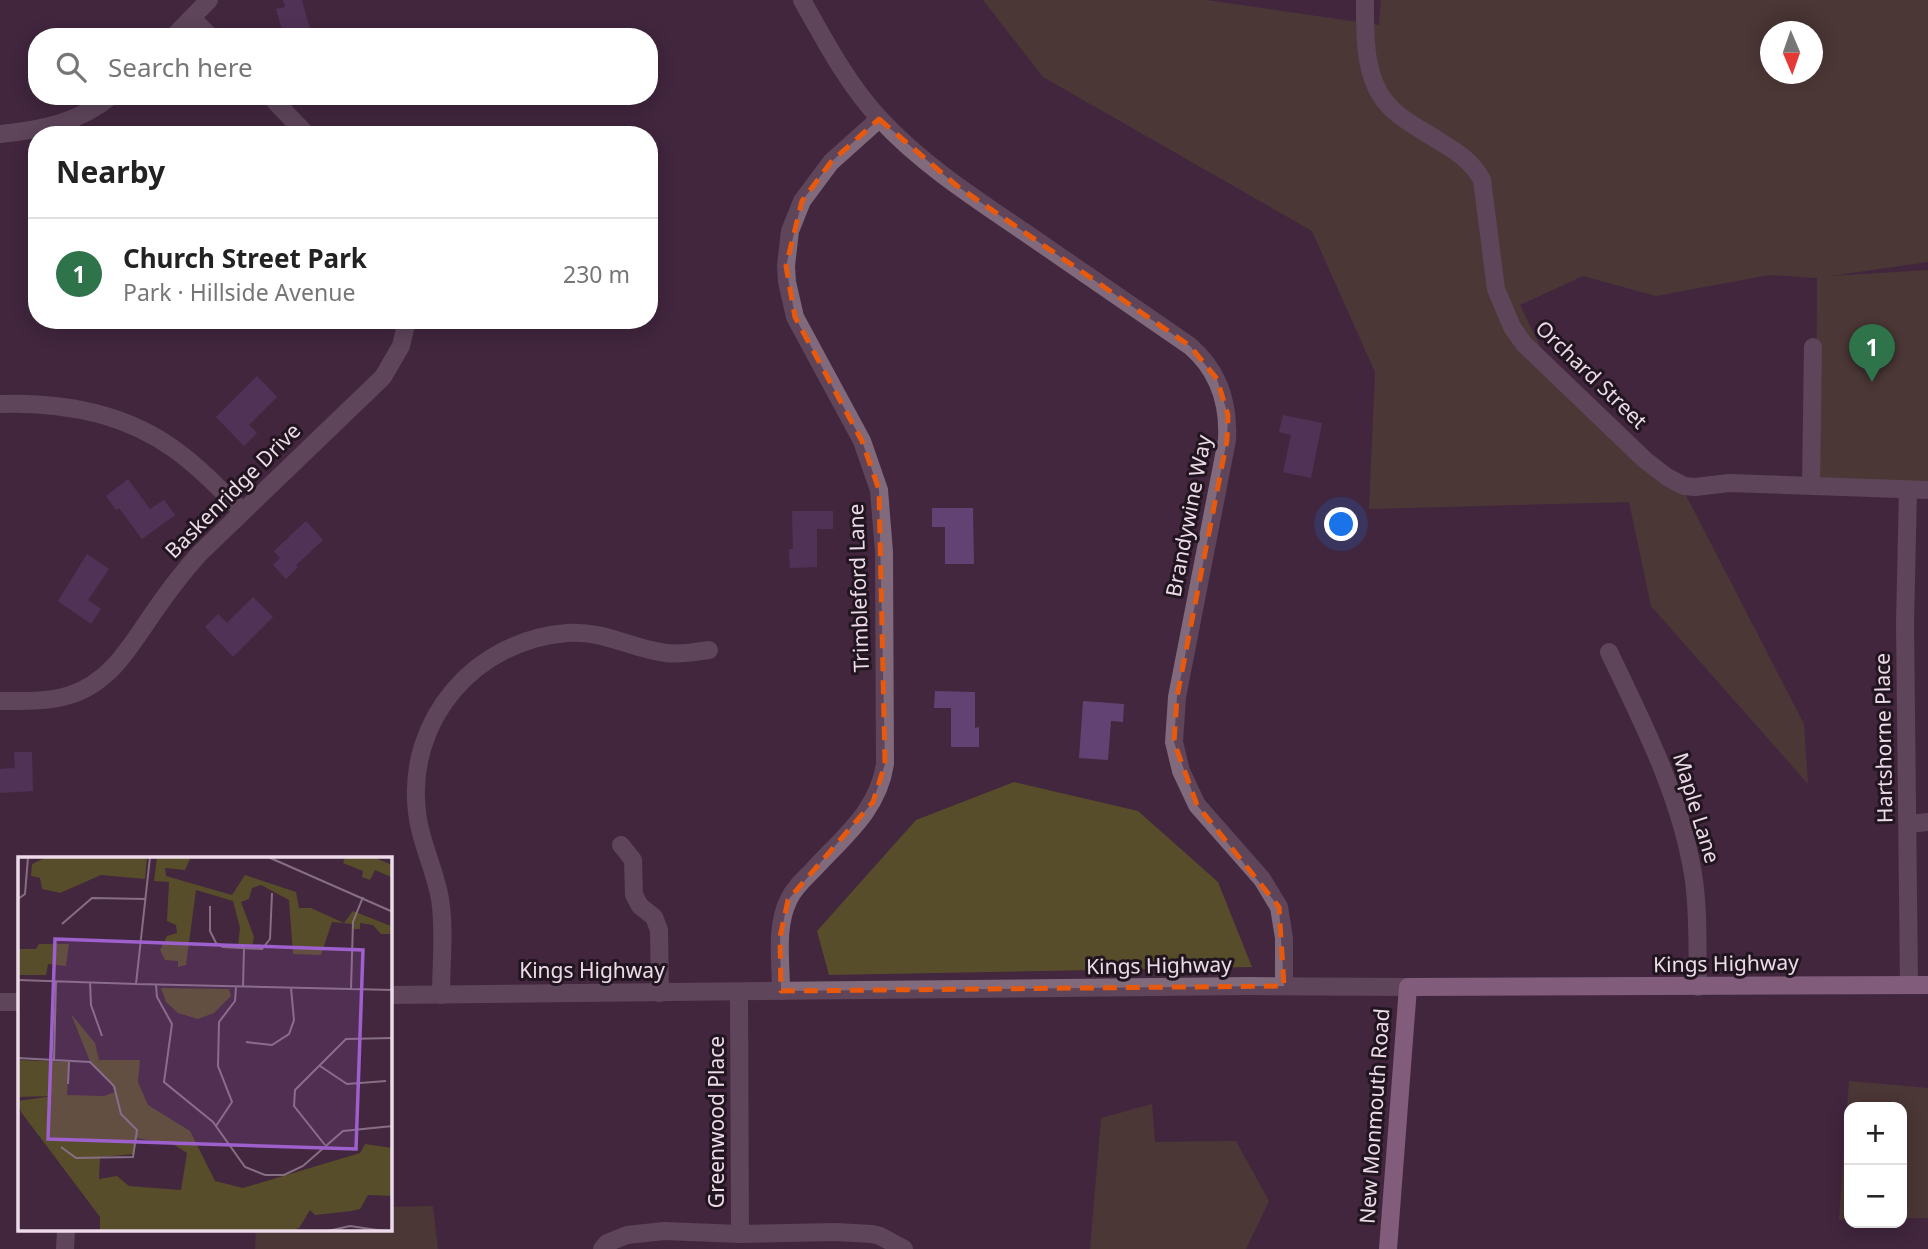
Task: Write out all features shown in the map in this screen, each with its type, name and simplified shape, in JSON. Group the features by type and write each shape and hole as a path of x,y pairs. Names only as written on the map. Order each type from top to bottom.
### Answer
{"main road":[{"name":"Kings Highway","path":"1408,987 1928,985"},
{"name":"New Monmouth Road","path":"1388,1249 1408,987"}],"street":[{"path":"182,28 209,0"},
{"name":"Brandywine Way","path":"802,0 824,41 857,91 879,118 931,167 1190,346 1217,379 1228,415 1227,440 1177,697 1174,742 1181,771 1197,806 1262,879 1279,906 1284,938 1284,986"},
{"name":"Orchard Street","path":"1365,0 1368,62 1377,91 1385,102 1411,124 1459,153 1476,168 1482,180 1496,289 1512,327 1524,344 1645,460 1667,477 1684,486 1695,488 1729,483 1928,490"},
{"path":"192,18 202,28"},
{"path":"53,126 97,105"},
{"path":"279,105 298,126"},
{"name":"Trimbleford Lane","path":"781,991 780,937 788,900 804,878 873,802 883,779 885,764 884,552 879,490 862,440 795,317 786,266 790,231 802,201 831,162 879,118"},
{"path":"0,134 28,131"},
{"name":"Baskenridge Drive","path":"0,701 67,696 101,679 120,660 177,578 242,511 383,377 401,346 405,329"},
{"path":"1811,485 1813,347"},
{"path":"0,404 66,407 102,415 140,430 174,449 204,473 242,511"},
{"name":"Hartshorne Place","path":"1908,490 1905,623 1909,985"},
{"path":"441,995 440,900 419,826 415,793 423,744 441,705 457,685 494,656 519,644 549,635 571,632 600,634 666,653 709,650"},
{"name":"Maple Lane","path":"1609,652 1658,755 1687,846 1693,876 1698,987"},
{"path":"1908,824 1928,822"},
{"path":"621,845 633,860 634,895 640,906 653,917 659,930 660,993"},
{"name":"Kings Highway","path":"392,995 1408,987"},
{"name":"Greenwood Place","path":"602,1249 607,1243 639,1233 664,1231 740,1234 739,993"},
{"path":"0,1002 18,1002"},
{"path":"740,1234 872,1234 904,1249"}],"highlighted area":[{"path":"879,119 957,186 1190,346 1217,379 1228,415 1227,440 1177,697 1174,742 1197,805 1279,907 1284,986 781,991 780,937 788,900 873,802 885,764 879,490 862,441 795,317 786,266 802,201 831,162"}],"shaded area":[{"path":"983,0 1206,0 1379,25 1381,0 1928,0 1928,262 1831,276 1928,270 1928,486 1816,485 1817,278 1769,275 1656,296 1583,276 1520,305 1557,381 1676,476 1804,724 1808,784 1651,606 1629,502 1369,509 1375,372 1312,231 1043,77"},
{"path":"1014,782 1138,811 1218,882 1252,967 829,975 817,931 916,820"},
{"path":"1849,1081 1928,1088 1928,1218 1907,1218 1907,1102 1847,1102"},
{"path":"1152,1104 1155,1142 1236,1141 1269,1201 1246,1249 1090,1249 1101,1118"},
{"path":"1844,1150 1844,1220 1839,1220"},
{"path":"433,1206 438,1249 255,1249 256,1232 392,1232 392,1207"}],"building":[{"path":"283,0 302,0 310,28 281,28 276,9 285,7"},
{"path":"257,376 277,397 249,425 257,433 244,446 216,417"},
{"path":"1283,415 1322,423 1311,478 1283,472 1291,435 1279,432"},
{"path":"128,479 150,509 164,500 175,515 142,539 119,508 116,510 106,496"},
{"path":"932,508 973,508 974,564 945,564 945,527 932,527"},
{"path":"792,511 833,511 833,529 817,529 817,567 790,568 789,549 793,549"},
{"path":"306,521 323,540 296,565 298,567 286,579 273,565 280,558 274,551"},
{"path":"87,554 109,569 88,600 101,609 91,624 58,601"},
{"path":"253,597 273,617 233,657 205,627 218,614 227,623"},
{"path":"935,691 975,692 975,728 979,727 979,747 951,747 951,708 934,708"},
{"path":"1083,701 1124,704 1123,722 1111,721 1108,760 1079,758"},
{"path":"14,752 32,752 33,791 0,793 0,769 15,768"}],"place":[{"name":"Church Street Park","path":"1872,382"}]}
